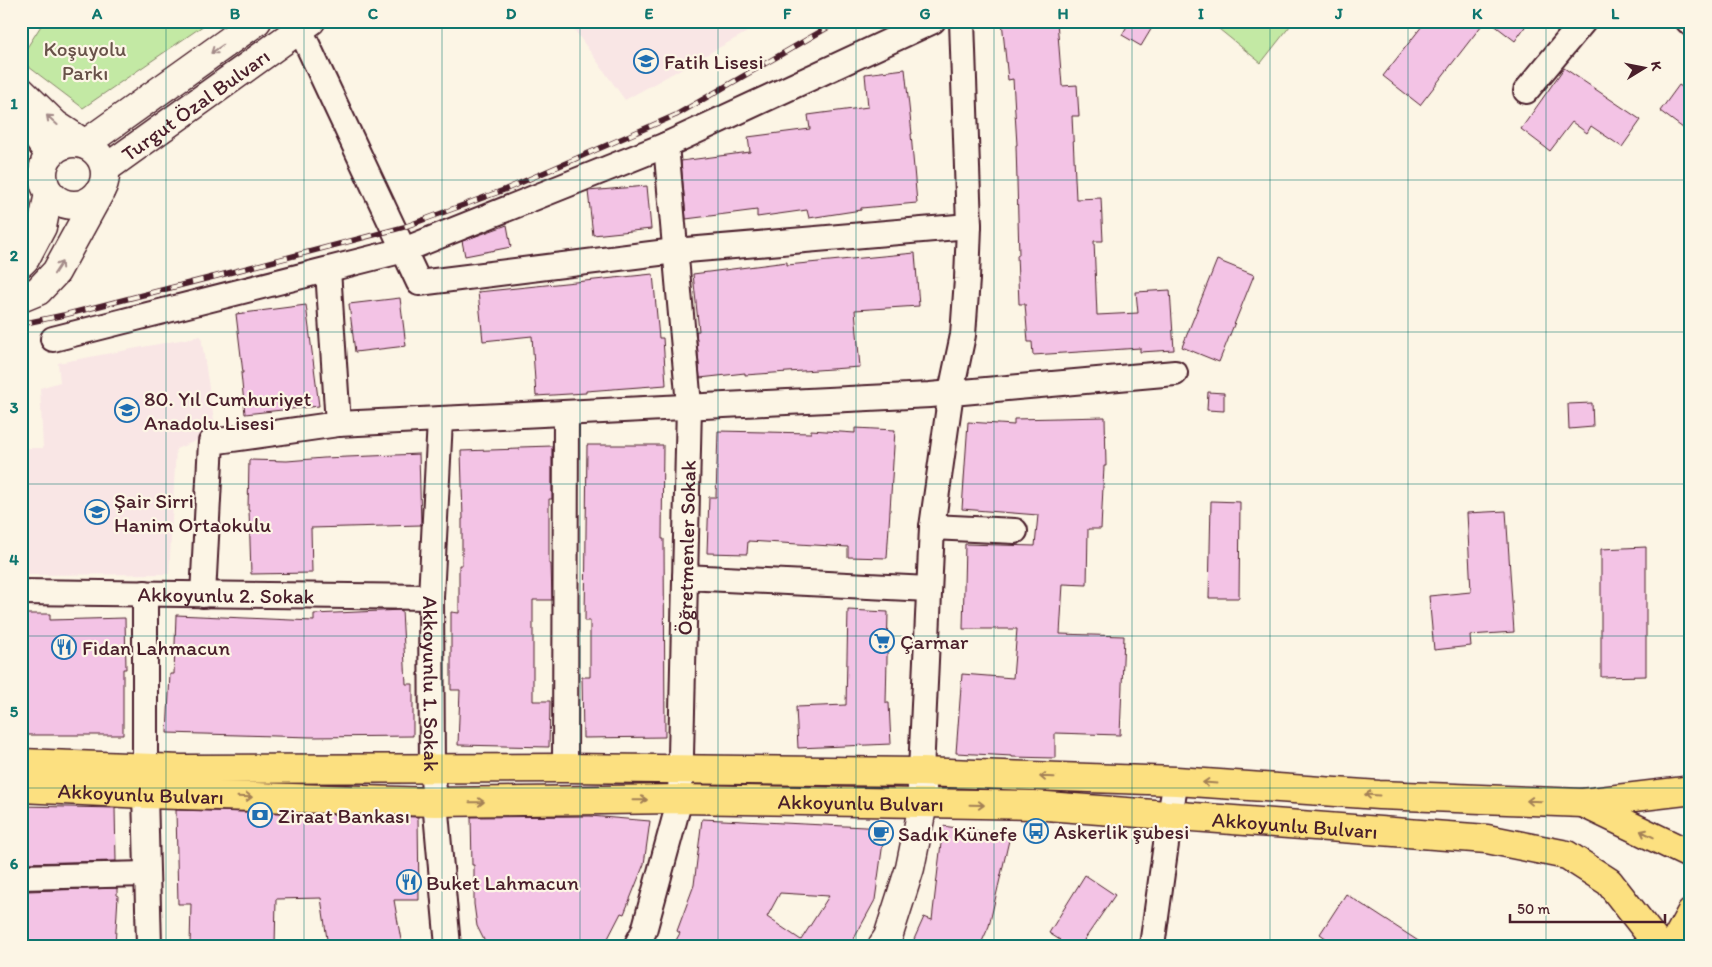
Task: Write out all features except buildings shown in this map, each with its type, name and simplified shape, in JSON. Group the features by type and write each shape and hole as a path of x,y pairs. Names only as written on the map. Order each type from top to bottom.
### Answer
{"main road":[{"name":"Turgut Özal Bulvarı","path":"21,91 56,124 85,144 257,21"},
{"name":"Turgut Özal Bulvarı","path":"103,180 305,25"},
{"path":"21,126 38,138 49,154"},
{"path":"65,143 85,144 98,154 103,180 94,198 86,204 75,206 65,204 56,200 44,184 42,174 44,163 49,154 65,143"},
{"path":"21,298 38,291 56,272 103,180"},
{"path":"21,263 42,227 49,193"},
{"name":"Akkoyunlu Bulvarı","path":"21,763 181,769 565,768 921,772 1176,781 1379,795 1583,803"},
{"path":"882,946 888,937 910,868 923,804 921,772"},
{"name":"Akkoyunlu Bulvarı","path":"21,788 145,794 435,802 680,799 1033,805 1487,839 1567,855 1609,882 1659,946"},
{"path":"1583,803 1685,791 1691,788"},
{"path":"1583,803 1691,855"},
{"path":"1674,946 1691,913"}],"street":[{"path":"53,339 404,250 666,145 933,21"},
{"path":"921,772 932,527 951,392 963,335 969,226 962,21"},
{"path":"1526,91 1584,21"},
{"path":"1688,21 1691,24"},
{"path":"305,25 419,283 675,251 969,226"},
{"name":"Öğretmenler Sokak","path":"636,946 644,931 680,799 689,406 666,145"},
{"path":"328,270 338,424"},
{"path":"203,595 211,442 338,424 888,397 1175,373"},
{"path":"565,768 566,413"},
{"name":"Akkoyunlu 1. Sokak","path":"440,420 431,597 432,768 448,946"},
{"path":"932,527 1015,531"},
{"path":"685,577 929,589"},
{"name":"Akkoyunlu 2. Sokak","path":"21,592 431,597"},
{"path":"145,593 145,794 149,946"},
{"path":"1152,946 1176,781"},
{"path":"21,877 147,874"}],"shaded area":[{"name":"Fatih Lisesi","path":"568,21 767,21 625,100"},
{"path":"201,336 216,433 176,449 169,574 21,575 21,448 43,448 40,388 60,382 58,363"}],"green space":[{"name":"Koşuyolu Parkı","path":"44,21 210,21 83,108 21,61 21,57"},
{"path":"1209,21 1294,21 1261,63"}],"railway":[{"path":"21,324 64,315 404,227 504,190 676,115 839,21"}],"place":[{"name":"Fatih Lisesi","path":"646,61"},
{"name":"80. Yıl Cumhuriyet Anadolu Lisesi","path":"127,410"},
{"name":"Şair Sirri Hanim Ortaokulu","path":"97,512"},
{"name":"Çarmar","path":"882,641"},
{"name":"Fidan Lahmacun","path":"64,647"},
{"name":"Ziraat Bankası","path":"260,815"},
{"name":"Askerlik şubesi","path":"1036,831"},
{"name":"Sadık Künefe","path":"881,833"},
{"name":"Buket Lahmacun","path":"409,882"}]}
